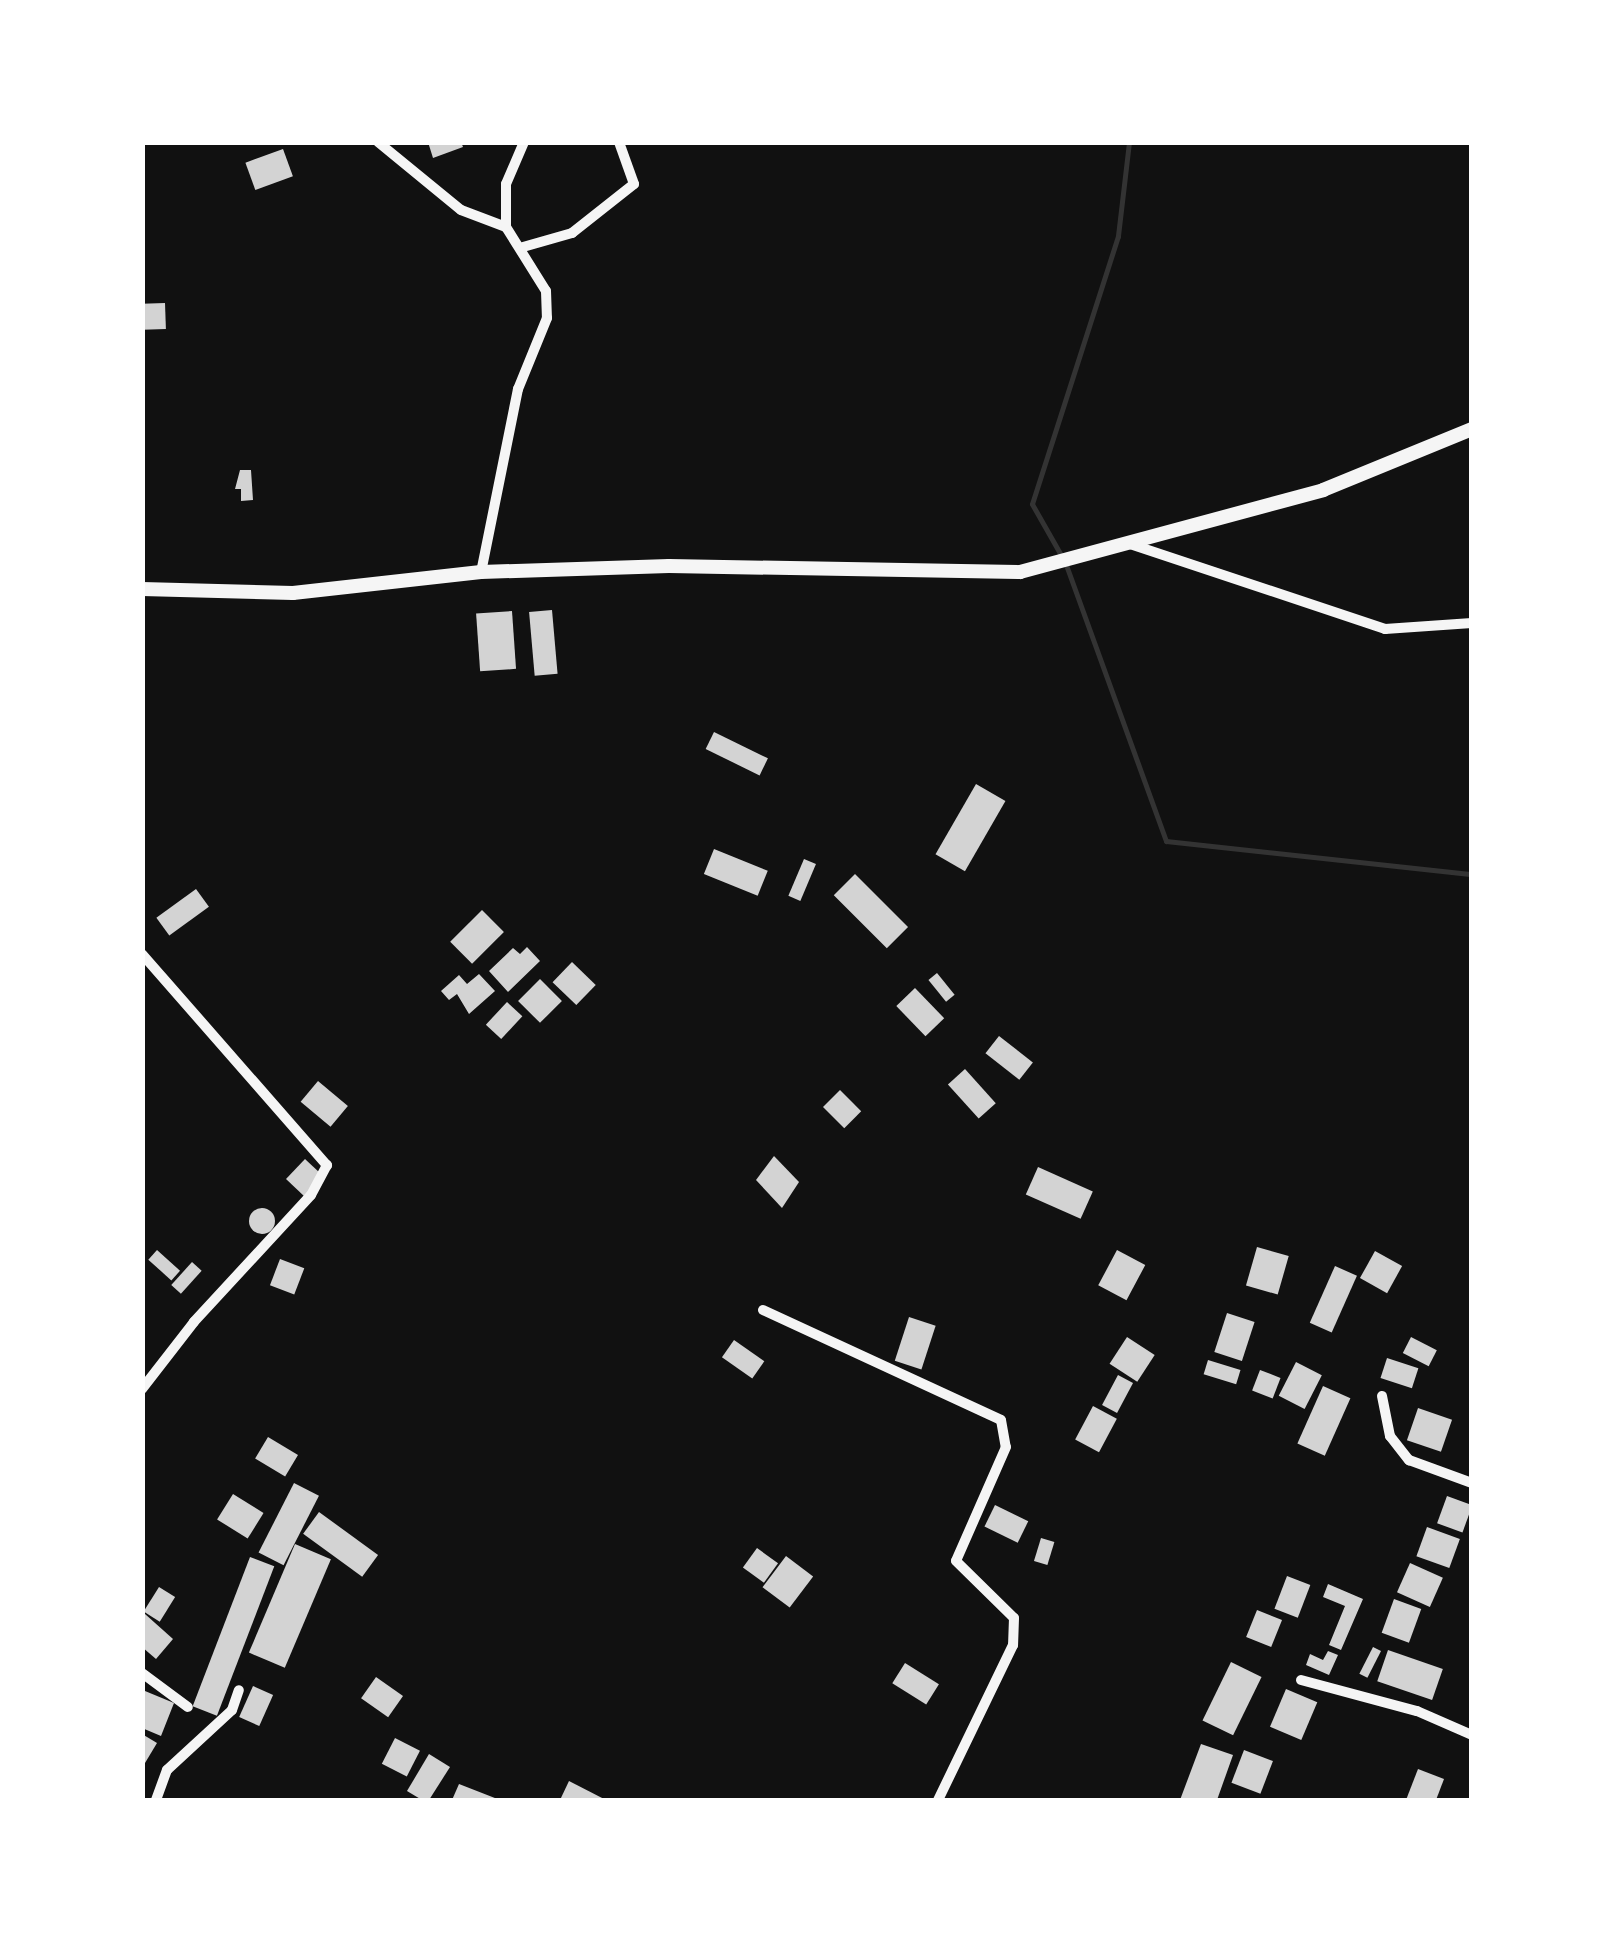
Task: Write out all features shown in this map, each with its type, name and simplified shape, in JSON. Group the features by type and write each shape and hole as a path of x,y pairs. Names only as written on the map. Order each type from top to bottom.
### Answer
{"street":[{"path":"378,142 461,210 506,227 523,247 546,291 547,318 518,389 482,572"},
{"path":"506,227 506,184 524,142"},
{"path":"523,247 572,233 634,184 619,142"},
{"path":"142,589 293,594 482,572 668,566 976,575 1020,572 1323,490 1472,429"},
{"path":"1130,544 1385,629 1472,623"},
{"path":"142,954 327,1165 311,1195 194,1322 142,1390"},
{"path":"762,1310 1000,1420 1006,1448 956,1561 1014,1618 1013,1645 938,1800"},
{"path":"1382,1396 1390,1436 1408,1460 1472,1483"},
{"path":"142,1673 188,1708"},
{"path":"1301,1680 1417,1711 1472,1735"},
{"path":"156,1800 167,1770 232,1710 239,1690"}],"building":[{"path":"428,142 461,142 463,147 433,158"},
{"path":"283,149 293,176 255,190 245,163"},
{"path":"165,303 166,329 143,330 142,304"},
{"path":"240,470 251,470 253,500 241,501 241,489 235,489"},
{"path":"552,610 558,674 535,676 529,612"},
{"path":"512,611 516,669 480,671 476,614"},
{"path":"714,732 768,758 760,775 706,749"},
{"path":"976,784 1005,801 965,871 936,854"},
{"path":"714,849 768,871 758,896 704,874"},
{"path":"804,859 816,864 800,901 788,896"},
{"path":"855,874 908,927 887,948 834,895"},
{"path":"196,889 209,907 169,936 156,918"},
{"path":"482,910 504,932 472,964 450,942"},
{"path":"527,947 540,961 508,992 489,971 513,948 520,954"},
{"path":"572,962 596,985 576,1005 553,982"},
{"path":"937,973 955,995 946,1002 928,980"},
{"path":"479,974 495,991 469,1014 457,994 449,1000 441,991 459,975 467,984"},
{"path":"540,979 562,1001 540,1023 518,1001"},
{"path":"915,988 944,1018 925,1036 896,1006"},
{"path":"507,1002 522,1016 501,1039 486,1025"},
{"path":"999,1036 1033,1062 1019,1080 985,1053"},
{"path":"965,1069 996,1103 979,1119 948,1084"},
{"path":"318,1081 348,1106 331,1127 301,1102"},
{"path":"840,1090 861,1111 844,1128 823,1107"},
{"path":"774,1156 799,1182 782,1208 756,1180"},
{"path":"305,1159 321,1174 305,1197 286,1179"},
{"path":"1038,1167 1093,1191 1081,1219 1026,1194"},
{"path":"262,1208 271,1212 275,1221 271,1230 262,1234 253,1230 249,1221 253,1212"},
{"path":"1257,1247 1289,1256 1278,1295 1246,1285"},
{"path":"157,1250 180,1271 171,1280 148,1260"},
{"path":"1117,1250 1145,1265 1126,1300 1098,1285"},
{"path":"1375,1251 1402,1266 1387,1293 1360,1278"},
{"path":"280,1259 304,1268 294,1294 270,1285"},
{"path":"192,1262 202,1271 181,1294 171,1285"},
{"path":"1335,1266 1357,1276 1332,1332 1310,1323"},
{"path":"1227,1313 1255,1322 1242,1361 1214,1352"},
{"path":"909,1317 936,1326 921,1369 895,1361"},
{"path":"1127,1337 1155,1355 1137,1382 1110,1364"},
{"path":"1411,1337 1437,1350 1429,1366 1403,1353"},
{"path":"734,1340 764,1361 752,1378 722,1357"},
{"path":"1387,1358 1418,1368 1412,1388 1381,1378"},
{"path":"1208,1360 1241,1370 1236,1384 1204,1374"},
{"path":"1296,1362 1322,1375 1305,1409 1279,1396"},
{"path":"1260,1370 1281,1378 1273,1398 1252,1391"},
{"path":"1118,1375 1133,1383 1117,1413 1102,1405"},
{"path":"1323,1386 1350,1398 1325,1456 1297,1444"},
{"path":"1093,1406 1117,1419 1099,1452 1075,1440"},
{"path":"1418,1408 1452,1420 1441,1452 1407,1440"},
{"path":"268,1437 298,1455 285,1476 255,1458"},
{"path":"294,1483 319,1496 284,1565 259,1552"},
{"path":"233,1494 264,1513 248,1539 217,1519"},
{"path":"1447,1496 1472,1505 1462,1532 1437,1523"},
{"path":"995,1505 1028,1521 1018,1543 984,1527"},
{"path":"319,1512 378,1555 362,1577 303,1534"},
{"path":"1427,1527 1460,1539 1449,1568 1416,1556"},
{"path":"1041,1538 1054,1542 1047,1565 1034,1561"},
{"path":"295,1544 331,1559 285,1668 249,1653"},
{"path":"757,1548 778,1563 764,1583 743,1567"},
{"path":"786,1556 813,1576 790,1608 763,1587"},
{"path":"250,1557 274,1566 217,1716 193,1706"},
{"path":"1410,1563 1443,1578 1430,1607 1397,1592"},
{"path":"1287,1576 1310,1585 1298,1618 1274,1609"},
{"path":"1328,1584 1363,1599 1341,1650 1329,1645 1345,1606 1323,1597"},
{"path":"159,1587 175,1597 160,1622 144,1612"},
{"path":"1394,1599 1421,1609 1409,1643 1382,1633"},
{"path":"1257,1610 1282,1620 1271,1647 1246,1637"},
{"path":"145,1614 173,1639 156,1659 142,1647"},
{"path":"1373,1647 1381,1651 1367,1678 1359,1674"},
{"path":"1388,1650 1443,1669 1432,1700 1377,1681"},
{"path":"1328,1651 1338,1655 1329,1675 1306,1665 1310,1654 1323,1660"},
{"path":"1231,1662 1262,1677 1233,1735 1203,1720"},
{"path":"905,1663 939,1684 926,1705 892,1683"},
{"path":"376,1677 403,1696 388,1717 361,1698"},
{"path":"253,1686 273,1695 259,1726 239,1717"},
{"path":"1286,1689 1317,1702 1301,1740 1270,1727"},
{"path":"145,1691 174,1703 161,1736 142,1728"},
{"path":"142,1734 157,1743 142,1768"},
{"path":"395,1738 420,1751 407,1777 382,1764"},
{"path":"1201,1744 1233,1755 1217,1800 1180,1800"},
{"path":"1244,1750 1273,1761 1260,1794 1231,1783"},
{"path":"429,1754 450,1767 429,1800 422,1800 407,1791"},
{"path":"1418,1769 1444,1779 1436,1800 1406,1800"},
{"path":"569,1781 606,1800 560,1800"},
{"path":"459,1784 500,1800 452,1800"}],"waterway":[{"path":"1129,142 1118,236 1032,504 1065,562 1166,841 1472,874"}]}
